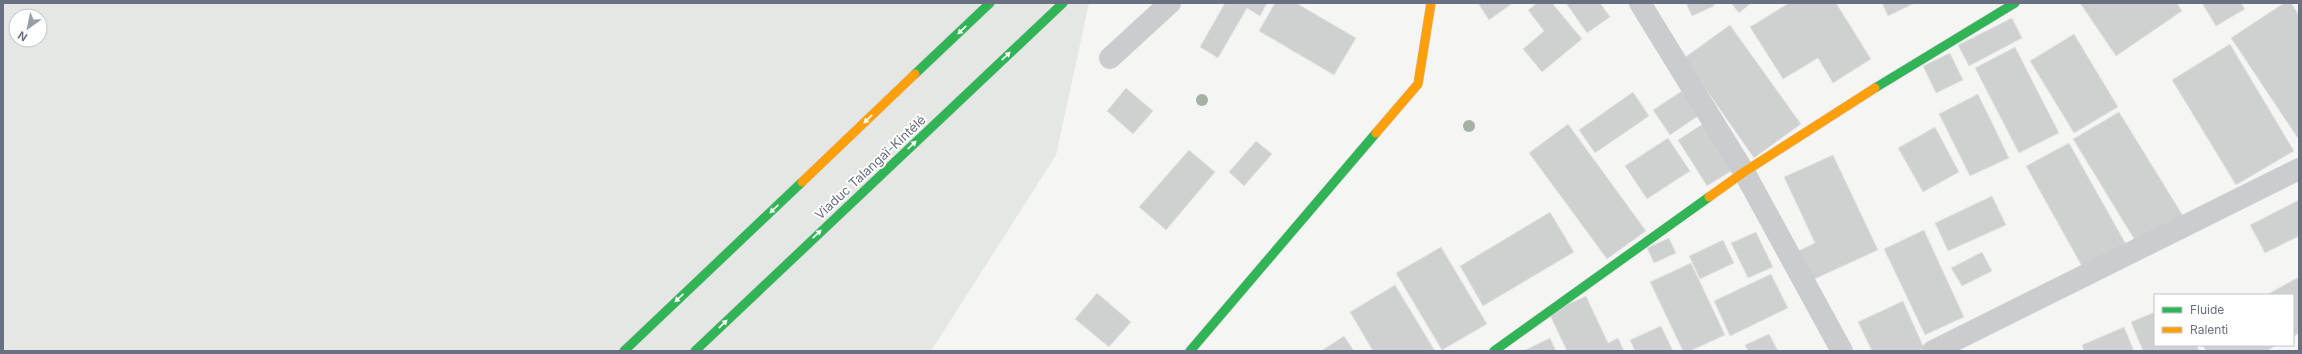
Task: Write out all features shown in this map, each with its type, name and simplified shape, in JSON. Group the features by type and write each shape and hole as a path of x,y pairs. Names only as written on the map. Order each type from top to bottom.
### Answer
{"main road":[{"path":"624,351 990,3"},
{"name":"Viaduc Talangaï-Kintélé","path":"695,351 1063,3"},
{"path":"1190,351 1418,84 1431,3"},
{"path":"1494,351 1744,172 1884,83 2015,3"}],"street":[{"path":"1110,58 1170,3"},
{"path":"1640,3 1744,172 1842,351"},
{"path":"1933,351 2299,169"}],"shaded area":[{"path":"3,3 1089,3 1056,155 931,351 3,351"}],"building":[{"path":"1225,3 1267,3 1260,16 1247,8 1218,58 1200,47"},
{"path":"1275,3 1296,3 1356,38 1334,75 1259,31"},
{"path":"1478,3 1513,3 1489,20"},
{"path":"1537,3 1552,3 1582,39 1542,72 1523,49 1544,31 1528,10"},
{"path":"1566,3 1600,3 1610,17 1587,33"},
{"path":"1686,3 1713,3 1714,6 1692,16"},
{"path":"1731,3 1751,3 1739,13"},
{"path":"1789,3 1836,3 1871,59 1833,83 1818,58 1783,79 1750,27"},
{"path":"1882,3 1915,3 1888,16"},
{"path":"2080,3 2177,3 2182,11 2116,56"},
{"path":"2202,3 2241,3 2245,9 2216,26"},
{"path":"2284,3 2291,3 2299,15 2299,140 2231,38"},
{"path":"2012,18 2022,38 1969,66 1958,45"},
{"path":"1730,25 1801,124 1754,158 1684,58"},
{"path":"2074,34 2118,107 2074,133 2030,61"},
{"path":"2230,44 2294,151 2236,185 2172,80"},
{"path":"2015,47 2059,133 2019,153 1975,68"},
{"path":"1950,53 1963,80 1936,93 1923,66"},
{"path":"1126,88 1153,111 1133,134 1107,111"},
{"path":"1685,89 1701,114 1670,135 1653,110"},
{"path":"1633,92 1649,116 1595,153 1579,130"},
{"path":"1978,94 2009,158 1970,176 1939,114"},
{"path":"2119,112 2185,219 2139,247 2073,139"},
{"path":"1706,122 1736,168 1707,186 1678,140"},
{"path":"1568,124 1646,231 1607,259 1529,153"},
{"path":"1935,127 1959,172 1923,192 1898,148"},
{"path":"1668,138 1690,171 1647,199 1625,166"},
{"path":"1256,141 1272,154 1244,186 1229,172"},
{"path":"2069,143 2127,246 2084,270 2026,166"},
{"path":"1189,150 1215,172 1166,230 1139,207"},
{"path":"1833,155 1878,250 1808,282 1794,253 1815,243 1784,177"},
{"path":"1992,196 2006,225 1948,251 1935,223"},
{"path":"2299,200 2299,236 2265,253 2250,225"},
{"path":"1550,212 1574,252 1483,306 1460,266"},
{"path":"1924,230 1964,317 1925,335 1884,249"},
{"path":"1756,232 1773,267 1748,278 1731,243"},
{"path":"1669,238 1676,253 1654,263 1647,248"},
{"path":"1723,240 1734,263 1700,279 1689,256"},
{"path":"1441,247 1487,324 1442,350 1396,273"},
{"path":"1982,252 1992,271 1962,286 1951,268"},
{"path":"1691,263 1725,335 1690,351 1683,351 1650,282"},
{"path":"1771,274 1788,308 1730,336 1714,301"},
{"path":"2299,277 2299,333 2294,336 2294,294 2268,294"},
{"path":"1395,285 1435,351 1373,351 1350,312"},
{"path":"1097,293 1131,322 1109,347 1075,319"},
{"path":"1586,296 1608,343 1618,338 1624,351 1567,351 1549,313"},
{"path":"1903,301 1924,348 1918,351 1872,351 1858,322"},
{"path":"2154,312 2154,346 2197,346 2199,351 2143,351 2131,322"},
{"path":"1661,326 1673,351 1635,351 1630,340"},
{"path":"2124,327 2134,351 2084,351 2082,345"},
{"path":"1769,334 1778,351 1748,351 1745,345"},
{"path":"1344,336 1354,351 1321,351"},
{"path":"1550,338 1556,351 1523,351"},
{"path":"2204,346 2275,346 2267,351 2206,351"}],"traffic: fast":[{"path":"915,74 990,3"},
{"path":"695,351 1063,3"},
{"path":"1875,88 2015,3"},
{"path":"1190,351 1376,133"},
{"path":"624,351 802,182"},
{"path":"1494,351 1709,197"}],"traffic: slow":[{"path":"1376,133 1418,84 1431,3"},
{"path":"802,182 915,74"},
{"path":"1709,197 1744,172 1875,88"}]}
